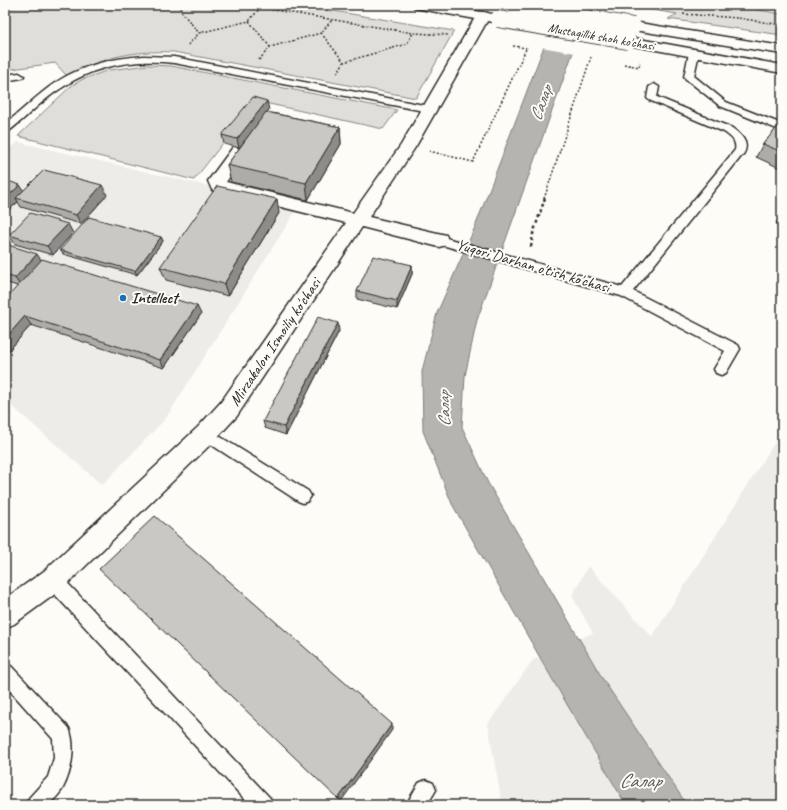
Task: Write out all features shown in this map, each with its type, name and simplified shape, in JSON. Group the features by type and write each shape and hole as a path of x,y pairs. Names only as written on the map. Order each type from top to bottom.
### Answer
{"street":[{"name":"Mustaqillik shoh ko'chasi","path":"420,5 782,69"},
{"name":"Mustaqillik shoh ko'chasi","path":"512,5 782,50"},
{"name":"Mirzakalon Ismoiliy ko'chasi","path":"5,615 53,580 206,434 229,409 408,146 429,109 490,18"},
{"path":"694,53 782,79"},
{"name":"Yuqori Darhan o'tish ko'chasi","path":"257,128 216,184 439,240"}],"lane":[{"path":"694,53 689,77 723,104 782,128"},
{"path":"5,129 59,85 86,71 131,59 160,58 174,60 429,109"},
{"path":"5,78 19,76"},
{"name":"Yuqori Darhan o'tish ko'chasi","path":"439,240 625,292 740,151 741,146 736,135 728,130 652,98 654,87"},
{"path":"625,292 733,349 721,369"},
{"path":"206,434 303,496"},
{"path":"53,580 263,805"},
{"path":"5,672 62,735 63,758 56,782 36,805"}],"path":[{"path":"184,5 180,10 199,33"},
{"path":"244,5 413,33 451,35"},
{"path":"174,60 199,33 249,21 260,8"},
{"path":"680,14 738,18 782,25"},
{"path":"247,73 270,47 321,33 332,20"},
{"path":"249,21 270,47"},
{"path":"321,33 344,62"},
{"path":"326,88 344,62 407,44 413,33"},
{"path":"408,146 473,162 528,45"},
{"path":"529,264 533,234 591,56"}],"shaded area":[{"path":"5,5 297,5 454,31 416,98 174,52 144,52 118,56 66,75 55,63 5,70"},
{"path":"623,5 728,5 782,14 782,35 668,19 677,14"},
{"path":"148,65 171,66 397,110 383,129 256,101 194,180 18,136 71,86 83,79 109,70"},
{"name":"Intellect","path":"18,142 298,207 166,418 102,485 5,400 5,152"},
{"path":"782,431 782,805 502,805 488,724 533,660 593,633 572,596 588,566 652,637"}],"water":[{"name":"Салар","path":"561,5 590,5 477,320 465,376 462,427 488,483 604,681 687,805 626,805 452,504 423,431 422,371 437,313 475,227"}],"pier":[{"path":"559,5 592,5 575,53 541,47"}],"building":[{"path":"253,97 267,101 237,139 222,135"},
{"path":"266,112 340,127 306,183 227,165"},
{"path":"782,122 782,152 763,144"},
{"path":"44,170 102,185 76,215 16,198"},
{"path":"5,180 20,185 5,199"},
{"path":"217,186 277,199 224,284 160,267"},
{"path":"30,213 68,224 47,246 9,235"},
{"path":"89,217 161,237 135,271 60,250"},
{"path":"5,244 37,254 15,278 5,275"},
{"path":"373,256 412,265 397,301 357,291"},
{"path":"42,259 197,306 160,360 25,316 5,339 5,300"},
{"path":"318,317 338,323 284,427 263,421"},
{"path":"155,516 392,724 338,799 99,569"}],"railway":[{"path":"757,5 782,9"}],"place":[{"name":"Intellect","path":"123,298"}]}
